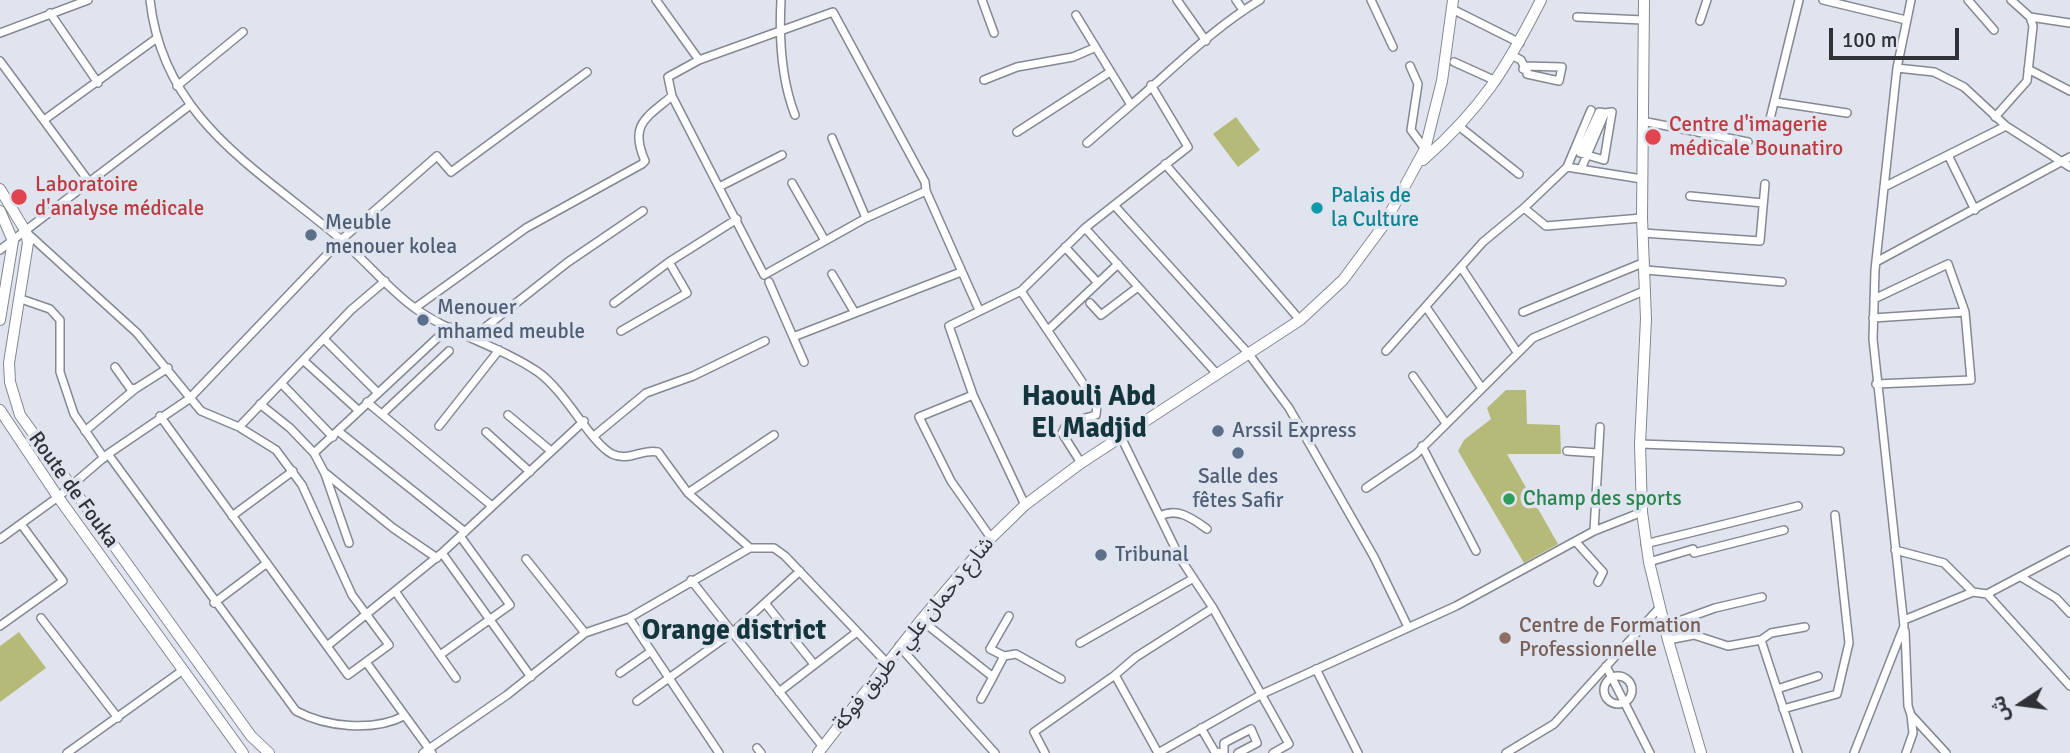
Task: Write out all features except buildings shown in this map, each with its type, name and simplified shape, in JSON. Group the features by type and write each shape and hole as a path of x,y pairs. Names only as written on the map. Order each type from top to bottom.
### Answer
{"main road":[{"path":"1417,165 1460,127 1496,81 1513,57 1541,0"},
{"path":"1644,0 1642,218 1646,290 1640,444 1642,512 1649,562 1668,640 1701,753"},
{"name":"شارع دحمان علي - طريق فوكة","path":"820,750 899,646 991,538 1025,505 1081,463 1122,439 1300,320 1343,280 1383,226 1425,149 1442,81 1452,4"},
{"path":"0,189 26,232"},
{"path":"0,211 13,241 0,320"},
{"name":"Route de Fouka","path":"26,232 27,251 21,299 9,363 14,399 32,434 251,736 268,753"},
{"name":"Route de Fouka","path":"0,410 58,497 243,753"}],"street":[{"path":"0,33 88,0"},
{"path":"150,0 157,38 177,86 189,106 234,154 341,240 415,308 499,350 552,383 608,452 617,456 658,452 688,493 750,548"},
{"path":"656,0 699,60"},
{"path":"781,0 780,30 787,90 794,115"},
{"path":"982,0 994,33"},
{"path":"1177,0 1206,41"},
{"path":"1236,0 1243,10"},
{"path":"1087,143 1151,85 1243,10 1261,0"},
{"path":"1371,0 1393,47"},
{"path":"1700,21 1707,0"},
{"path":"1770,120 1800,0"},
{"path":"1823,0 1906,20"},
{"path":"1906,753 1913,733 1912,715 1908,699 1904,623 1876,384 1873,318 1876,262 1897,68 1911,0"},
{"path":"1968,0 1994,30"},
{"path":"1995,117 2027,81 2033,26 2030,17 2011,0"},
{"path":"1452,4 1520,43"},
{"path":"926,191 824,239 764,275 672,96 668,78 699,60 833,12 925,182 926,191 979,310"},
{"path":"50,13 98,83"},
{"path":"1076,15 1131,105"},
{"path":"1577,17 1643,20"},
{"path":"2030,17 2070,23"},
{"path":"177,86 243,32"},
{"path":"44,120 157,38"},
{"path":"984,80 1017,67 1073,57 1094,48"},
{"path":"1513,57 1521,60 1527,74 1559,81 1562,67 1524,66"},
{"path":"0,61 90,183"},
{"path":"1454,62 1496,81"},
{"path":"1410,65 1418,84 1411,130 1425,149"},
{"path":"1897,68 1934,72 1964,87 2006,126 2068,162"},
{"path":"2028,69 2070,91"},
{"path":"0,538 58,497 106,456 160,416 189,399 341,240 437,156 451,172 587,72"},
{"path":"1017,132 1110,72"},
{"path":"1025,505 973,395 949,326 1020,291 1085,228 1188,147 1151,85"},
{"path":"415,308 526,229 642,164 645,161 637,136 641,122 672,96"},
{"path":"1774,102 1847,113"},
{"path":"0,250 189,106"},
{"path":"1386,351 1483,242 1567,167 1591,110"},
{"path":"1581,169 1586,155 1605,113 1612,112 1604,160 1586,155"},
{"path":"1642,121 1748,142"},
{"path":"1884,187 2006,126"},
{"path":"1460,127 1518,174"},
{"path":"832,138 866,218"},
{"path":"719,187 782,155"},
{"path":"1948,155 1975,210"},
{"path":"1876,262 2068,162"},
{"path":"1165,164 1300,320"},
{"path":"1567,167 1642,179"},
{"path":"792,183 824,239"},
{"path":"1643,233 1760,241 1765,184"},
{"path":"1690,197 1763,203"},
{"path":"1114,205 1248,353 1289,408 1374,557 1408,627"},
{"path":"1524,208 1546,226 1642,218"},
{"path":"473,337 568,262 643,211"},
{"path":"614,303 669,262 737,219"},
{"path":"1085,228 1217,374"},
{"path":"26,232 137,333 201,411 239,426 276,450 293,471 352,594 388,645 348,675 160,416"},
{"path":"1065,247 1098,283"},
{"path":"621,331 687,293 669,262"},
{"path":"1048,330 1118,264"},
{"path":"1874,299 1948,264 1965,312 1971,380 1876,384"},
{"path":"1523,312 1645,266 1782,282"},
{"path":"1461,267 1517,352"},
{"path":"793,337 961,272"},
{"path":"832,274 855,313"},
{"path":"239,426 351,310 386,281"},
{"path":"769,282 804,362"},
{"path":"1090,303 1101,315 1138,287"},
{"path":"1366,488 1416,454 1445,422 1533,338 1646,290"},
{"path":"1020,291 1097,404 1096,415 1067,423 1062,433 1081,463"},
{"path":"21,299 50,309 60,320 60,372 74,414 296,711 323,720 361,726 394,721 404,716"},
{"path":"1426,307 1482,387"},
{"path":"1873,318 1965,312"},
{"path":"314,453 449,327"},
{"path":"324,339 377,392"},
{"path":"594,436 646,393 693,376 765,341"},
{"path":"439,425 499,350"},
{"path":"382,414 449,351"},
{"path":"303,360 358,410"},
{"path":"115,367 130,388 135,389"},
{"path":"85,431 135,389 167,368"},
{"path":"1413,376 1445,422"},
{"path":"281,383 335,434 463,534 510,606 440,655"},
{"path":"973,395 919,417 951,481 991,538"},
{"path":"367,402 492,506"},
{"path":"260,404 290,428 314,453 324,472 349,542"},
{"path":"508,415 551,451"},
{"path":"327,646 440,555 584,421"},
{"path":"1594,531 1600,427"},
{"path":"486,432 530,472"},
{"path":"688,493 774,435"},
{"path":"1122,439 1192,579 1213,608 1289,744 1273,753"},
{"path":"1640,444 1840,452"},
{"path":"1422,446 1476,551"},
{"path":"1567,451 1598,453"},
{"path":"232,516 293,471"},
{"path":"324,472 393,528 440,555 492,620 531,677"},
{"path":"1646,544 1798,506"},
{"path":"1160,516 1168,512 1183,514 1207,529"},
{"path":"1115,675 1158,753 1262,694 1503,583 1594,531 1642,512"},
{"path":"1783,709 1837,694 1849,643 1835,516"},
{"path":"0,626 62,581 21,524"},
{"path":"1649,562 1693,548 1694,553 1784,530"},
{"path":"1576,542 1603,572 1598,582"},
{"path":"366,662 428,751 531,677 585,633 629,618 750,548 774,548 800,571 886,662"},
{"path":"1895,550 1944,563 1973,592"},
{"path":"1854,753 1904,623 1973,592 1987,594 2070,550"},
{"path":"526,559 585,633"},
{"path":"214,603 267,563"},
{"path":"637,701 733,632 800,571"},
{"path":"2021,578 2056,598 2070,613"},
{"path":"1080,643 1192,579"},
{"path":"691,580 779,692 820,750"},
{"path":"395,591 456,678"},
{"path":"1987,594 2070,686"},
{"path":"1665,626 1715,608 1762,597"},
{"path":"765,603 813,663"},
{"path":"1506,753 1554,724 1660,607"},
{"path":"1045,753 1034,732 1136,657 1213,608"},
{"path":"1009,616 990,649 1004,656 1016,654 1061,679"},
{"path":"41,618 118,718"},
{"path":"629,618 717,750 708,753"},
{"path":"921,620 993,677"},
{"path":"1668,640 1694,635 1728,646 1761,640 1771,633 1805,627"},
{"path":"779,692 813,663 857,632"},
{"path":"1761,640 1798,753"},
{"path":"899,646 995,753"},
{"path":"620,673 650,652"},
{"path":"981,699 1004,656"},
{"path":"1606,666 1650,753"},
{"path":"1315,669 1358,753"},
{"path":"67,753 183,670"},
{"path":"1622,676 1630,683 1631,695 1624,702 1612,703 1605,695 1605,685 1612,677 1622,676"},
{"path":"1777,689 1818,676"},
{"path":"1912,715 1946,753"},
{"path":"1201,728 1214,753 1224,753 1224,743 1251,729 1257,743 1238,753"}],"green space":[{"path":"1236,117 1260,150 1238,167 1213,134"},
{"name":"Champ des sports","path":"1506,390 1526,390 1527,424 1560,425 1561,454 1507,454 1558,544 1524,563 1458,451 1464,440 1491,419 1487,408"},
{"path":"19,632 46,668 0,702 0,646"}],"place":[{"name":"Centre d'imagerie médicale Bounatiro","path":"1653,137"},
{"name":"Laboratoire d'analyse médicale","path":"19,197"},
{"name":"Palais de la Culture","path":"1317,208"},
{"name":"Meuble menouer kolea","path":"311,235"},
{"name":"Menouer mhamed meuble","path":"423,320"},
{"name":"Arssil Express","path":"1218,431"},
{"name":"Salle des fêtes Safir","path":"1238,453"},
{"name":"Champ des sports","path":"1509,499"},
{"name":"Tribunal","path":"1101,555"},
{"name":"Centre de Formation Professionnelle","path":"1505,638"}],"district":[{"name":"Haouli Abd El Madjid","path":"1089,414"},
{"name":"Orange district","path":"734,632"}]}
